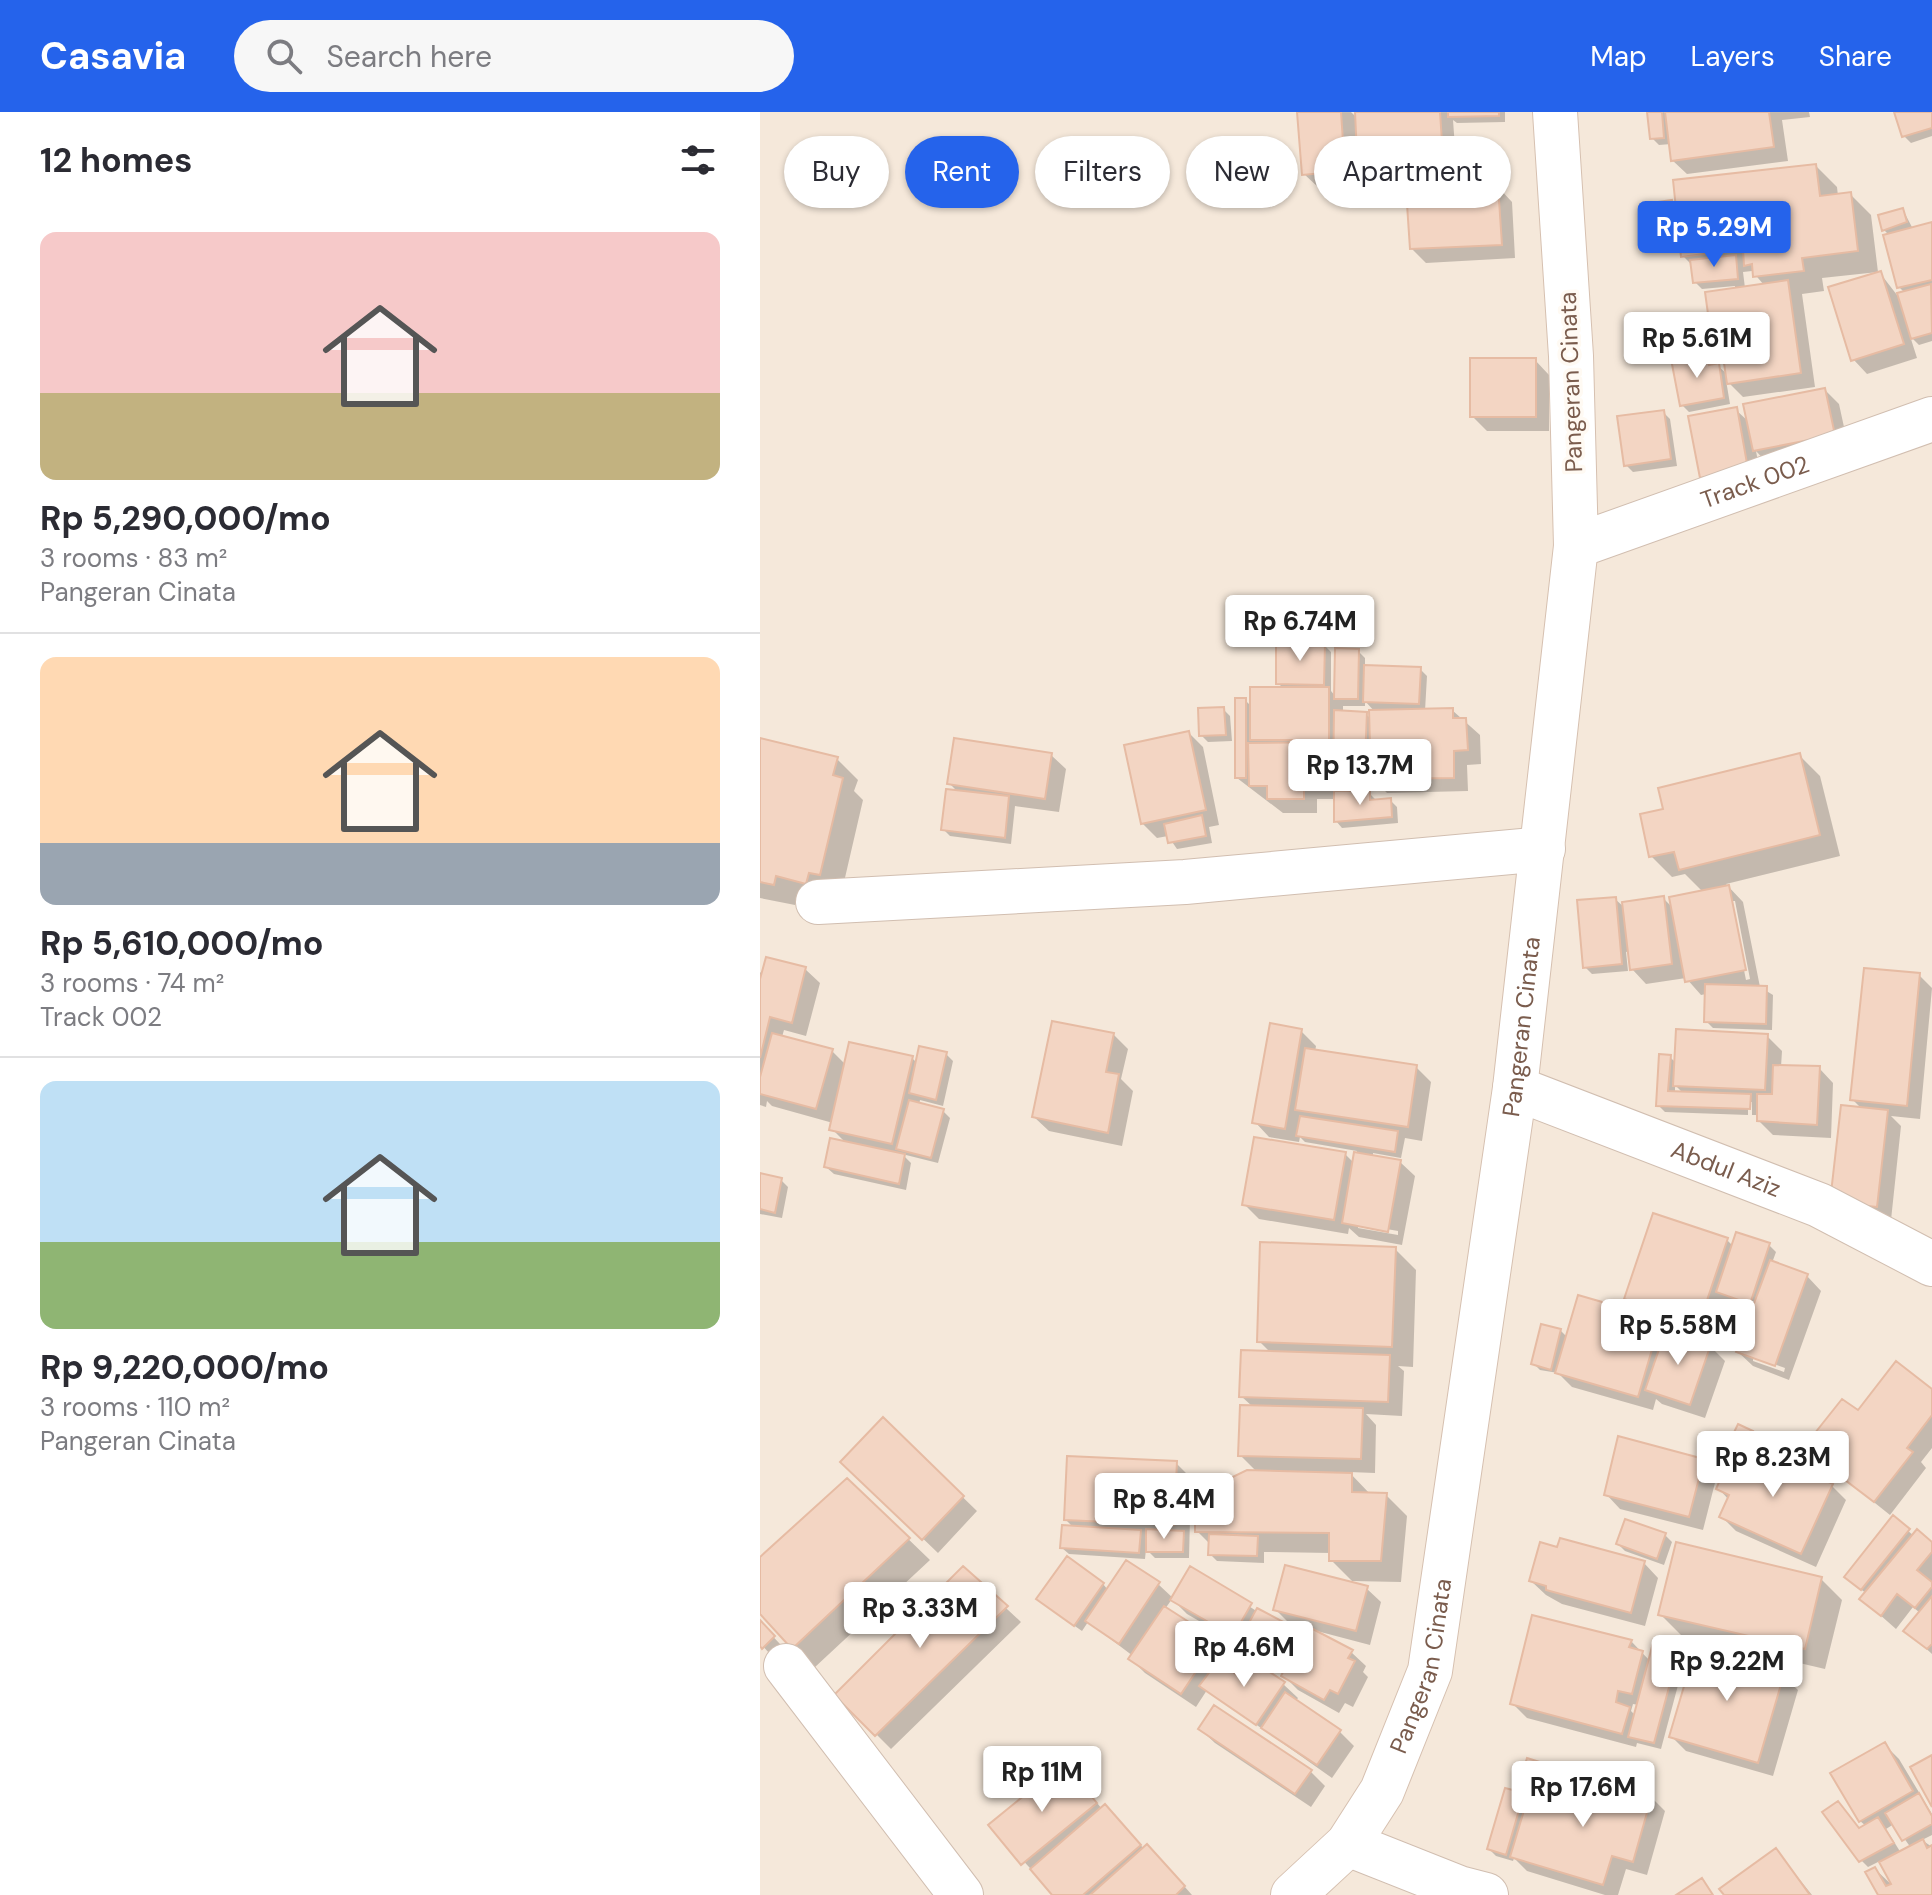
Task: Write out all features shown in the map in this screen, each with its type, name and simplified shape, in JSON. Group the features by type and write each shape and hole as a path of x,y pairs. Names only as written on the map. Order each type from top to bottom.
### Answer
{"street":[{"name":"Pangeran Cinata","path":"1293,1895 1348,1844 1382,1791 1430,1671 1515,1088 1576,546 1571,356 1555,112"},
{"name":"Track 002","path":"1576,546 1932,419"},
{"path":"818,902 1185,882 1543,849"},
{"name":"Abdul Aziz","path":"1515,1088 1819,1205 1932,1264"},
{"path":"786,1666 961,1895"},
{"path":"1348,1844 1459,1888 1486,1895"}],"shaded area":[{"path":"760,112 1932,112 1932,1895 760,1895"}],"building":[{"path":"1297,112 1341,112 1343,136 1314,136 1314,174 1302,175"},
{"path":"1355,112 1440,112 1442,136 1356,136"},
{"path":"1448,112 1499,112 1499,116 1448,117"},
{"path":"1647,112 1662,112 1664,138 1650,139"},
{"path":"1665,112 1769,112 1774,147 1671,161"},
{"path":"1894,112 1932,112 1932,128 1902,137"},
{"path":"1816,164 1820,196 1851,192 1858,251 1802,258 1804,271 1753,277 1752,264 1744,266 1743,249 1681,257 1673,180"},
{"path":"1672,200 1676,236 1659,237 1657,202"},
{"path":"1407,208 1500,208 1502,245 1410,249"},
{"path":"1903,208 1907,222 1882,231 1878,215"},
{"path":"1932,222 1932,280 1897,288 1883,235"},
{"path":"1736,255 1738,279 1693,283 1690,260"},
{"path":"1881,271 1904,344 1851,361 1828,287"},
{"path":"1788,280 1801,373 1727,384 1723,356 1714,358 1705,292"},
{"path":"1931,284 1932,333 1911,339 1897,293"},
{"path":"1707,353 1709,365 1719,363 1724,398 1680,406 1671,359"},
{"path":"1470,358 1536,358 1536,417 1470,417"},
{"path":"1825,388 1835,435 1753,451 1743,404"},
{"path":"1737,407 1748,469 1700,478 1688,416"},
{"path":"1664,410 1671,459 1624,466 1617,416"},
{"path":"1276,642 1325,643 1324,685 1276,684"},
{"path":"1335,648 1359,649 1358,699 1334,699"},
{"path":"1364,665 1421,667 1419,704 1363,702"},
{"path":"1250,687 1329,687 1329,740 1250,740"},
{"path":"1235,698 1246,698 1246,778 1235,778"},
{"path":"1224,707 1226,735 1199,736 1198,708"},
{"path":"1453,708 1453,718 1466,718 1468,750 1454,751 1454,778 1371,779 1369,710"},
{"path":"1334,710 1367,712 1364,785 1333,784"},
{"path":"1189,731 1206,810 1141,824 1124,745"},
{"path":"760,738 838,757 833,775 843,778 820,875 809,873 806,884 776,876 774,885 760,882"},
{"path":"954,738 1052,753 1045,799 947,784"},
{"path":"1326,742 1326,785 1304,785 1304,799 1267,799 1267,786 1249,786 1248,743"},
{"path":"1800,753 1820,835 1679,870 1674,852 1649,857 1640,814 1663,809 1658,788"},
{"path":"946,789 1009,796 1005,838 941,830"},
{"path":"1334,791 1370,791 1370,800 1391,798 1392,817 1334,822"},
{"path":"1202,815 1206,836 1168,843 1164,824"},
{"path":"1729,885 1746,970 1685,982 1669,897"},
{"path":"1664,896 1672,964 1630,970 1622,902"},
{"path":"1616,897 1622,964 1583,968 1577,900"},
{"path":"766,957 806,967 792,1023 770,1017 760,1058 760,979"},
{"path":"1864,968 1920,973 1907,1106 1850,1100"},
{"path":"1705,984 1767,986 1766,1024 1704,1022"},
{"path":"1052,1021 1114,1033 1106,1072 1119,1074 1108,1133 1032,1117"},
{"path":"1270,1023 1302,1029 1285,1129 1252,1123"},
{"path":"1676,1029 1768,1034 1765,1090 1673,1086"},
{"path":"772,1033 833,1049 816,1109 760,1094 760,1077"},
{"path":"849,1042 913,1056 892,1144 829,1130"},
{"path":"919,1046 947,1052 936,1100 909,1093"},
{"path":"1305,1048 1417,1065 1408,1127 1295,1110"},
{"path":"1659,1054 1671,1055 1668,1091 1751,1094 1750,1109 1656,1106"},
{"path":"1773,1065 1820,1066 1817,1125 1757,1121 1757,1094 1772,1094"},
{"path":"909,1100 944,1109 931,1158 896,1149"},
{"path":"1841,1105 1888,1110 1877,1207 1830,1202"},
{"path":"1300,1116 1398,1131 1395,1152 1296,1136"},
{"path":"1254,1137 1346,1152 1334,1220 1242,1205"},
{"path":"830,1138 905,1154 899,1184 824,1167"},
{"path":"1354,1152 1401,1160 1388,1232 1342,1223"},
{"path":"760,1173 782,1178 775,1213 760,1209"},
{"path":"1653,1213 1728,1238 1699,1324 1624,1299"},
{"path":"1736,1232 1770,1243 1750,1304 1716,1292"},
{"path":"1260,1242 1396,1247 1392,1347 1257,1342"},
{"path":"1770,1260 1808,1274 1775,1366 1736,1352"},
{"path":"1578,1295 1661,1319 1638,1397 1555,1373"},
{"path":"1541,1324 1561,1329 1551,1370 1531,1364"},
{"path":"1666,1329 1711,1344 1690,1405 1645,1390"},
{"path":"1241,1350 1390,1355 1388,1402 1239,1397"},
{"path":"1896,1361 1932,1389 1932,1415 1907,1448 1913,1452 1874,1502 1803,1448 1842,1399 1858,1410"},
{"path":"1240,1405 1363,1408 1361,1459 1238,1456"},
{"path":"883,1417 964,1496 922,1540 840,1462"},
{"path":"1738,1424 1753,1431 1738,1463 1723,1455"},
{"path":"1618,1436 1704,1459 1689,1517 1604,1495"},
{"path":"1752,1447 1833,1484 1801,1554 1719,1517 1729,1495 1716,1489 1727,1464 1741,1470"},
{"path":"1067,1456 1177,1461 1174,1525 1064,1520"},
{"path":"1247,1470 1352,1473 1352,1492 1387,1493 1381,1561 1329,1561 1329,1533 1195,1532 1195,1491 1204,1491"},
{"path":"847,1478 910,1538 792,1649 760,1614 760,1557"},
{"path":"1893,1515 1910,1529 1861,1590 1844,1577"},
{"path":"1625,1519 1666,1533 1657,1559 1616,1544"},
{"path":"1062,1525 1141,1530 1139,1553 1060,1548"},
{"path":"1146,1529 1184,1531 1183,1552 1146,1552"},
{"path":"1917,1529 1932,1542 1932,1552 1917,1570 1932,1582 1932,1587 1915,1608 1897,1594 1881,1616 1859,1599"},
{"path":"1209,1534 1258,1536 1257,1556 1208,1555"},
{"path":"1560,1538 1645,1561 1631,1613 1546,1590 1546,1586 1529,1581 1540,1542 1557,1547"},
{"path":"1676,1542 1822,1577 1805,1649 1658,1615"},
{"path":"1067,1556 1104,1583 1074,1626 1036,1599"},
{"path":"1126,1560 1160,1582 1119,1644 1085,1621"},
{"path":"1285,1565 1368,1586 1356,1631 1273,1610"},
{"path":"963,1566 1008,1606 875,1736 834,1695"},
{"path":"1190,1566 1252,1603 1233,1636 1170,1600"},
{"path":"1932,1596 1932,1644 1927,1649 1903,1631"},
{"path":"1164,1606 1217,1640 1181,1694 1128,1659"},
{"path":"1257,1608 1304,1633 1307,1626 1353,1650 1348,1658 1355,1661 1338,1694 1330,1690 1324,1700 1281,1676 1286,1666 1239,1641"},
{"path":"1532,1615 1632,1640 1629,1647 1643,1651 1632,1694 1618,1691 1616,1702 1630,1707 1622,1734 1510,1704"},
{"path":"760,1620 775,1636 762,1649 760,1646"},
{"path":"1653,1643 1679,1650 1654,1743 1628,1737"},
{"path":"1727,1644 1762,1655 1758,1667 1784,1674 1758,1763 1669,1737 1695,1649 1724,1657"},
{"path":"1248,1658 1285,1682 1256,1725 1199,1686 1218,1661 1237,1675"},
{"path":"1285,1692 1341,1730 1317,1765 1261,1728"},
{"path":"1214,1705 1312,1770 1295,1794 1198,1729"},
{"path":"1885,1742 1913,1791 1859,1822 1830,1773"},
{"path":"1932,1755 1932,1807 1910,1767"},
{"path":"1527,1758 1565,1770 1558,1798 1518,1787"},
{"path":"1064,1763 1097,1803 1021,1865 988,1825"},
{"path":"1574,1773 1652,1795 1633,1862 1612,1856 1603,1885 1510,1857 1528,1797 1563,1807"},
{"path":"1505,1788 1524,1793 1506,1855 1487,1849"},
{"path":"1919,1793 1932,1816 1932,1824 1902,1841 1885,1813"},
{"path":"1838,1801 1859,1828 1878,1817 1894,1843 1859,1862 1822,1812"},
{"path":"1105,1804 1141,1845 1083,1895 1052,1895 1030,1869"},
{"path":"1923,1839 1927,1848 1932,1845 1932,1895 1878,1895 1865,1872 1875,1867 1886,1886 1891,1884 1879,1862"},
{"path":"1147,1844 1185,1886 1176,1895 1090,1895"},
{"path":"1776,1848 1810,1895 1724,1895 1719,1889"},
{"path":"1702,1878 1713,1895 1676,1895"}]}
